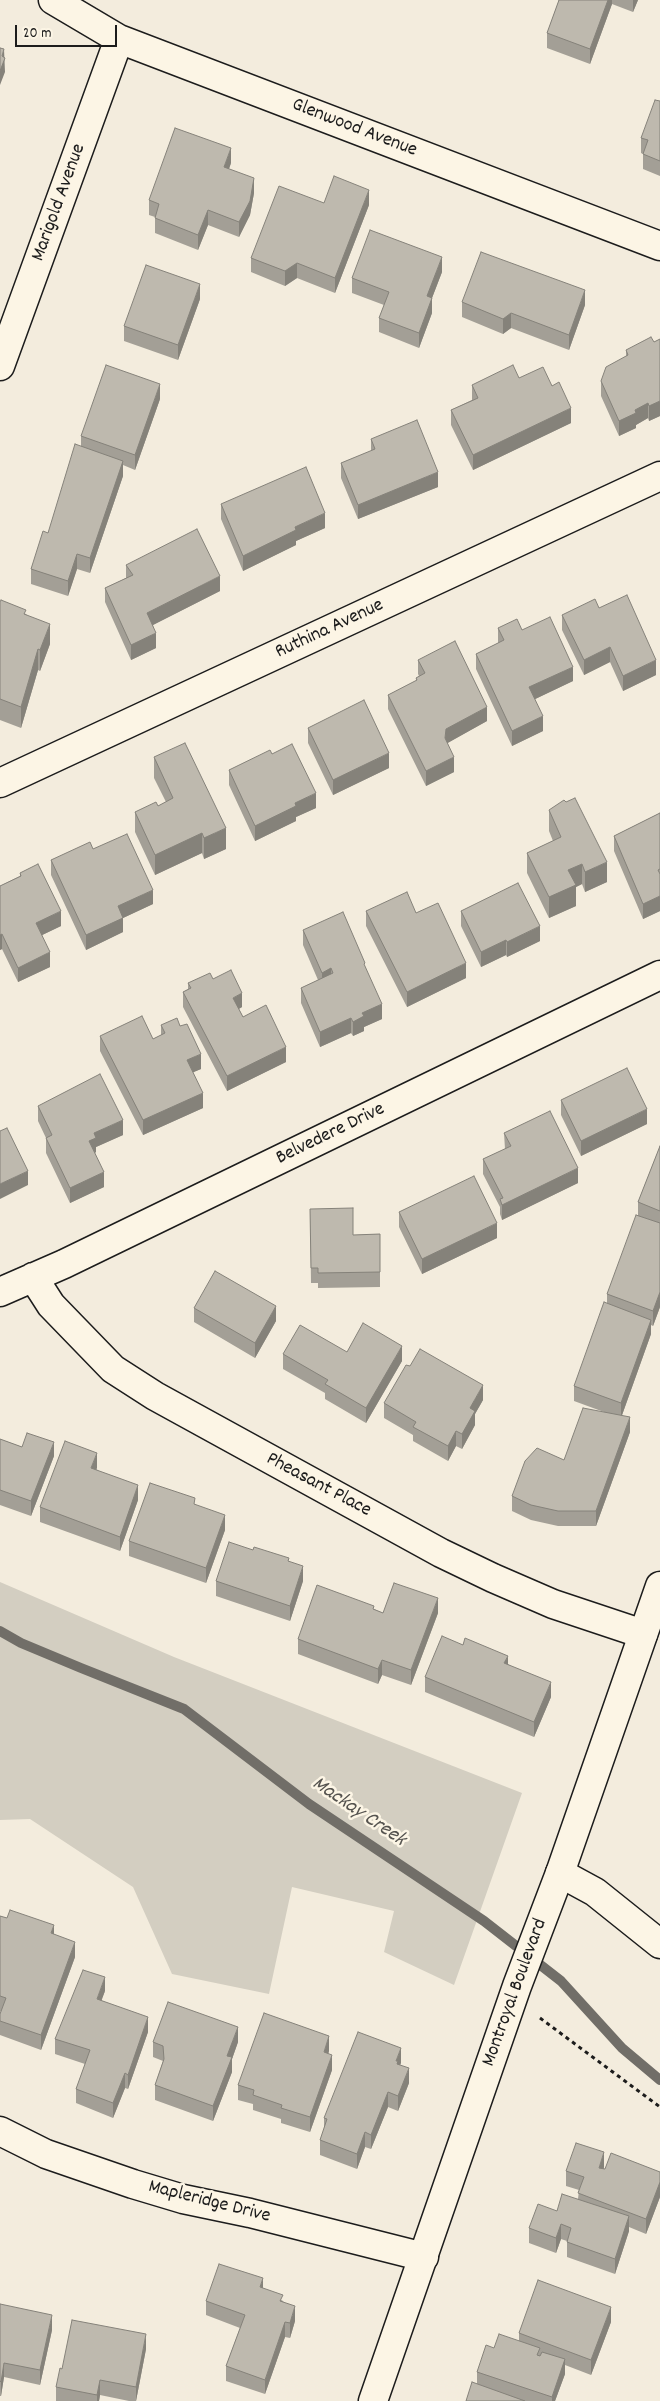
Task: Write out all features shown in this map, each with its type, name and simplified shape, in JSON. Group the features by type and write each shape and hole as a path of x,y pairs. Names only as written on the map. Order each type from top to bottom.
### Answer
{"street":[{"name":"Glenwood Avenue","path":"53,0 119,39 660,246"},
{"name":"Marigold Avenue","path":"0,366 119,39"},
{"name":"Ruthina Avenue","path":"0,783 660,476"},
{"name":"Belvedere Drive","path":"0,1292 82,1255 660,975"},
{"name":"Pheasant Place","path":"33,1277 57,1312 113,1370 171,1405 441,1553 553,1604 643,1634"},
{"name":"Montroyal Boulevard","path":"373,2401 515,1992 560,1872 660,1586"},
{"path":"560,1872 594,1892 660,1944"},
{"name":"Mapleridge Drive","path":"0,2131 46,2154 183,2199 250,2213 424,2257"}],"path":[{"path":"515,1992 660,2107"}],"shaded area":[{"path":"0,1582 174,1657 522,1793 454,1985 384,1952 394,1911 292,1887 269,1994 172,1974 133,1887 30,1819 0,1820"}],"building":[{"path":"559,0 608,0 590,49 547,33"},
{"path":"0,48 4,49 2,56 5,58 0,71"},
{"path":"655,100 660,101 660,161 643,154 648,140 641,138"},
{"path":"175,128 231,148 224,167 254,178 250,201 239,222 208,210 198,235 155,218 159,204 149,200"},
{"path":"334,176 369,190 335,278 297,263 285,271 251,258 279,186 324,203"},
{"path":"370,230 442,257 427,296 432,298 419,333 379,318 389,292 352,278"},
{"path":"481,252 585,290 569,335 511,313 503,319 462,302"},
{"path":"146,265 200,284 178,345 124,326"},
{"path":"651,337 654,342 660,339 660,401 649,406 648,403 635,410 636,413 619,421 601,381 606,367 628,355 626,350"},
{"path":"106,365 160,384 135,455 81,436"},
{"path":"513,365 519,378 543,367 552,386 559,382 571,408 473,455 451,410 478,398 472,385"},
{"path":"417,420 438,472 358,505 341,463 375,449 371,439"},
{"path":"75,444 123,461 90,558 77,554 68,581 31,569 43,531 48,533"},
{"path":"306,467 325,513 295,527 296,530 243,556 221,504"},
{"path":"197,529 220,576 147,613 156,633 131,645 105,588 133,575 126,565"},
{"path":"627,595 656,660 623,676 610,647 584,660 562,615 595,599 599,608"},
{"path":"1,600 26,610 24,614 50,624 40,650 38,649 21,707 0,699"},
{"path":"550,617 573,667 529,687 543,716 512,731 476,654 504,640 498,628 517,619 522,630"},
{"path":"455,641 487,707 446,729 445,738 454,757 426,771 388,695 417,680 416,678 425,673 418,660"},
{"path":"364,700 389,753 333,780 308,728"},
{"path":"185,743 226,828 204,838 202,833 155,855 135,812 156,802 158,806 173,798 154,757"},
{"path":"292,744 316,793 295,803 296,806 255,826 229,770 270,750 272,754"},
{"path":"575,798 607,862 585,872 582,864 568,870 576,885 549,897 527,853 561,837 549,810 564,800 566,802"},
{"path":"660,813 660,869 658,870 660,874 660,896 643,904 614,836"},
{"path":"127,834 153,890 118,906 123,918 86,935 51,860 90,842 93,849"},
{"path":"38,864 61,911 36,923 50,952 18,968 2,934 0,935 0,886 21,876 20,873"},
{"path":"518,883 540,926 481,952 461,911"},
{"path":"407,892 416,913 438,903 466,963 407,992 366,911"},
{"path":"343,912 382,1004 362,1013 364,1016 353,1022 351,1018 320,1032 301,988 333,973 331,968 322,973 303,930"},
{"path":"231,970 242,993 233,998 243,1017 266,1005 286,1047 227,1076 183,992 191,988 188,983 210,973 213,979"},
{"path":"142,1016 153,1039 165,1033 161,1025 177,1018 180,1026 187,1024 201,1054 187,1060 203,1093 143,1120 100,1036"},
{"path":"627,1068 647,1109 581,1141 561,1100"},
{"path":"100,1074 123,1120 94,1133 96,1138 89,1141 104,1172 70,1188 46,1138 52,1135 38,1106"},
{"path":"550,1111 578,1168 502,1205 500,1199 503,1198 483,1159 511,1146 504,1133"},
{"path":"7,1128 28,1171 0,1184 0,1131"},
{"path":"660,1146 660,1211 638,1202"},
{"path":"474,1176 497,1223 422,1259 399,1212"},
{"path":"353,1208 353,1235 380,1234 380,1272 318,1273 318,1268 311,1268 310,1209"},
{"path":"636,1215 660,1223 660,1292 653,1311 607,1294"},
{"path":"215,1271 276,1306 255,1343 194,1308"},
{"path":"604,1302 651,1320 621,1403 574,1386"},
{"path":"363,1323 402,1346 366,1408 325,1384 328,1380 283,1354 300,1325 347,1352"},
{"path":"420,1349 483,1385 470,1408 475,1411 462,1434 456,1431 448,1446 413,1427 416,1422 384,1403 406,1365 410,1366"},
{"path":"583,1408 630,1417 596,1511 558,1511 531,1505 512,1496 525,1461 537,1448 564,1460"},
{"path":"27,1433 54,1442 31,1501 0,1490 0,1439 22,1447"},
{"path":"65,1441 97,1453 91,1468 138,1485 120,1537 40,1507"},
{"path":"150,1483 195,1498 194,1504 225,1515 206,1568 129,1541"},
{"path":"229,1542 253,1550 254,1547 289,1558 288,1561 303,1566 290,1606 216,1581"},
{"path":"394,1583 438,1598 411,1670 382,1660 378,1669 298,1639 317,1585 374,1606 373,1609 383,1613"},
{"path":"442,1636 463,1645 465,1638 508,1656 504,1663 551,1682 534,1722 425,1677"},
{"path":"10,1910 54,1925 51,1933 75,1942 41,2035 0,2021 0,2014 6,1998 0,1996 0,1916 7,1918"},
{"path":"83,1970 105,1977 97,1999 148,2017 128,2075 125,2073 113,2103 76,2089 90,2050 55,2039"},
{"path":"168,2002 238,2027 227,2056 232,2057 213,2106 155,2085 164,2059 163,2046 153,2042"},
{"path":"264,2013 329,2036 324,2052 332,2055 310,2117 281,2108 282,2105 253,2095 254,2090 238,2085"},
{"path":"358,2032 401,2048 396,2061 398,2061 397,2064 409,2068 398,2096 388,2092 371,2135 365,2132 357,2154 320,2140 327,2119 324,2118"},
{"path":"576,2143 604,2152 599,2168 605,2169 611,2153 660,2172 660,2182 646,2219 578,2193 584,2177 566,2171"},
{"path":"562,2194 629,2216 615,2259 567,2242 571,2228 561,2224 556,2238 529,2228 538,2204 557,2211"},
{"path":"219,2264 263,2278 260,2287 283,2295 280,2301 295,2306 290,2323 285,2322 265,2380 226,2366 245,2315 206,2301"},
{"path":"538,2280 611,2307 591,2360 519,2333"},
{"path":"0,2304 52,2315 40,2370 4,2363 1,2382 0,2381"},
{"path":"72,2320 146,2334 136,2387 100,2380 97,2395 56,2387 60,2368 62,2369"},
{"path":"499,2334 540,2348 537,2355 540,2356 542,2352 565,2359 552,2397 477,2372 486,2345 494,2348"},
{"path":"472,2382 525,2401 466,2401"}],"waterway":[{"name":"Mackay Creek","path":"0,1631 21,1643 184,1709 309,1804 484,1921 561,1981 622,2048 660,2080"}]}
